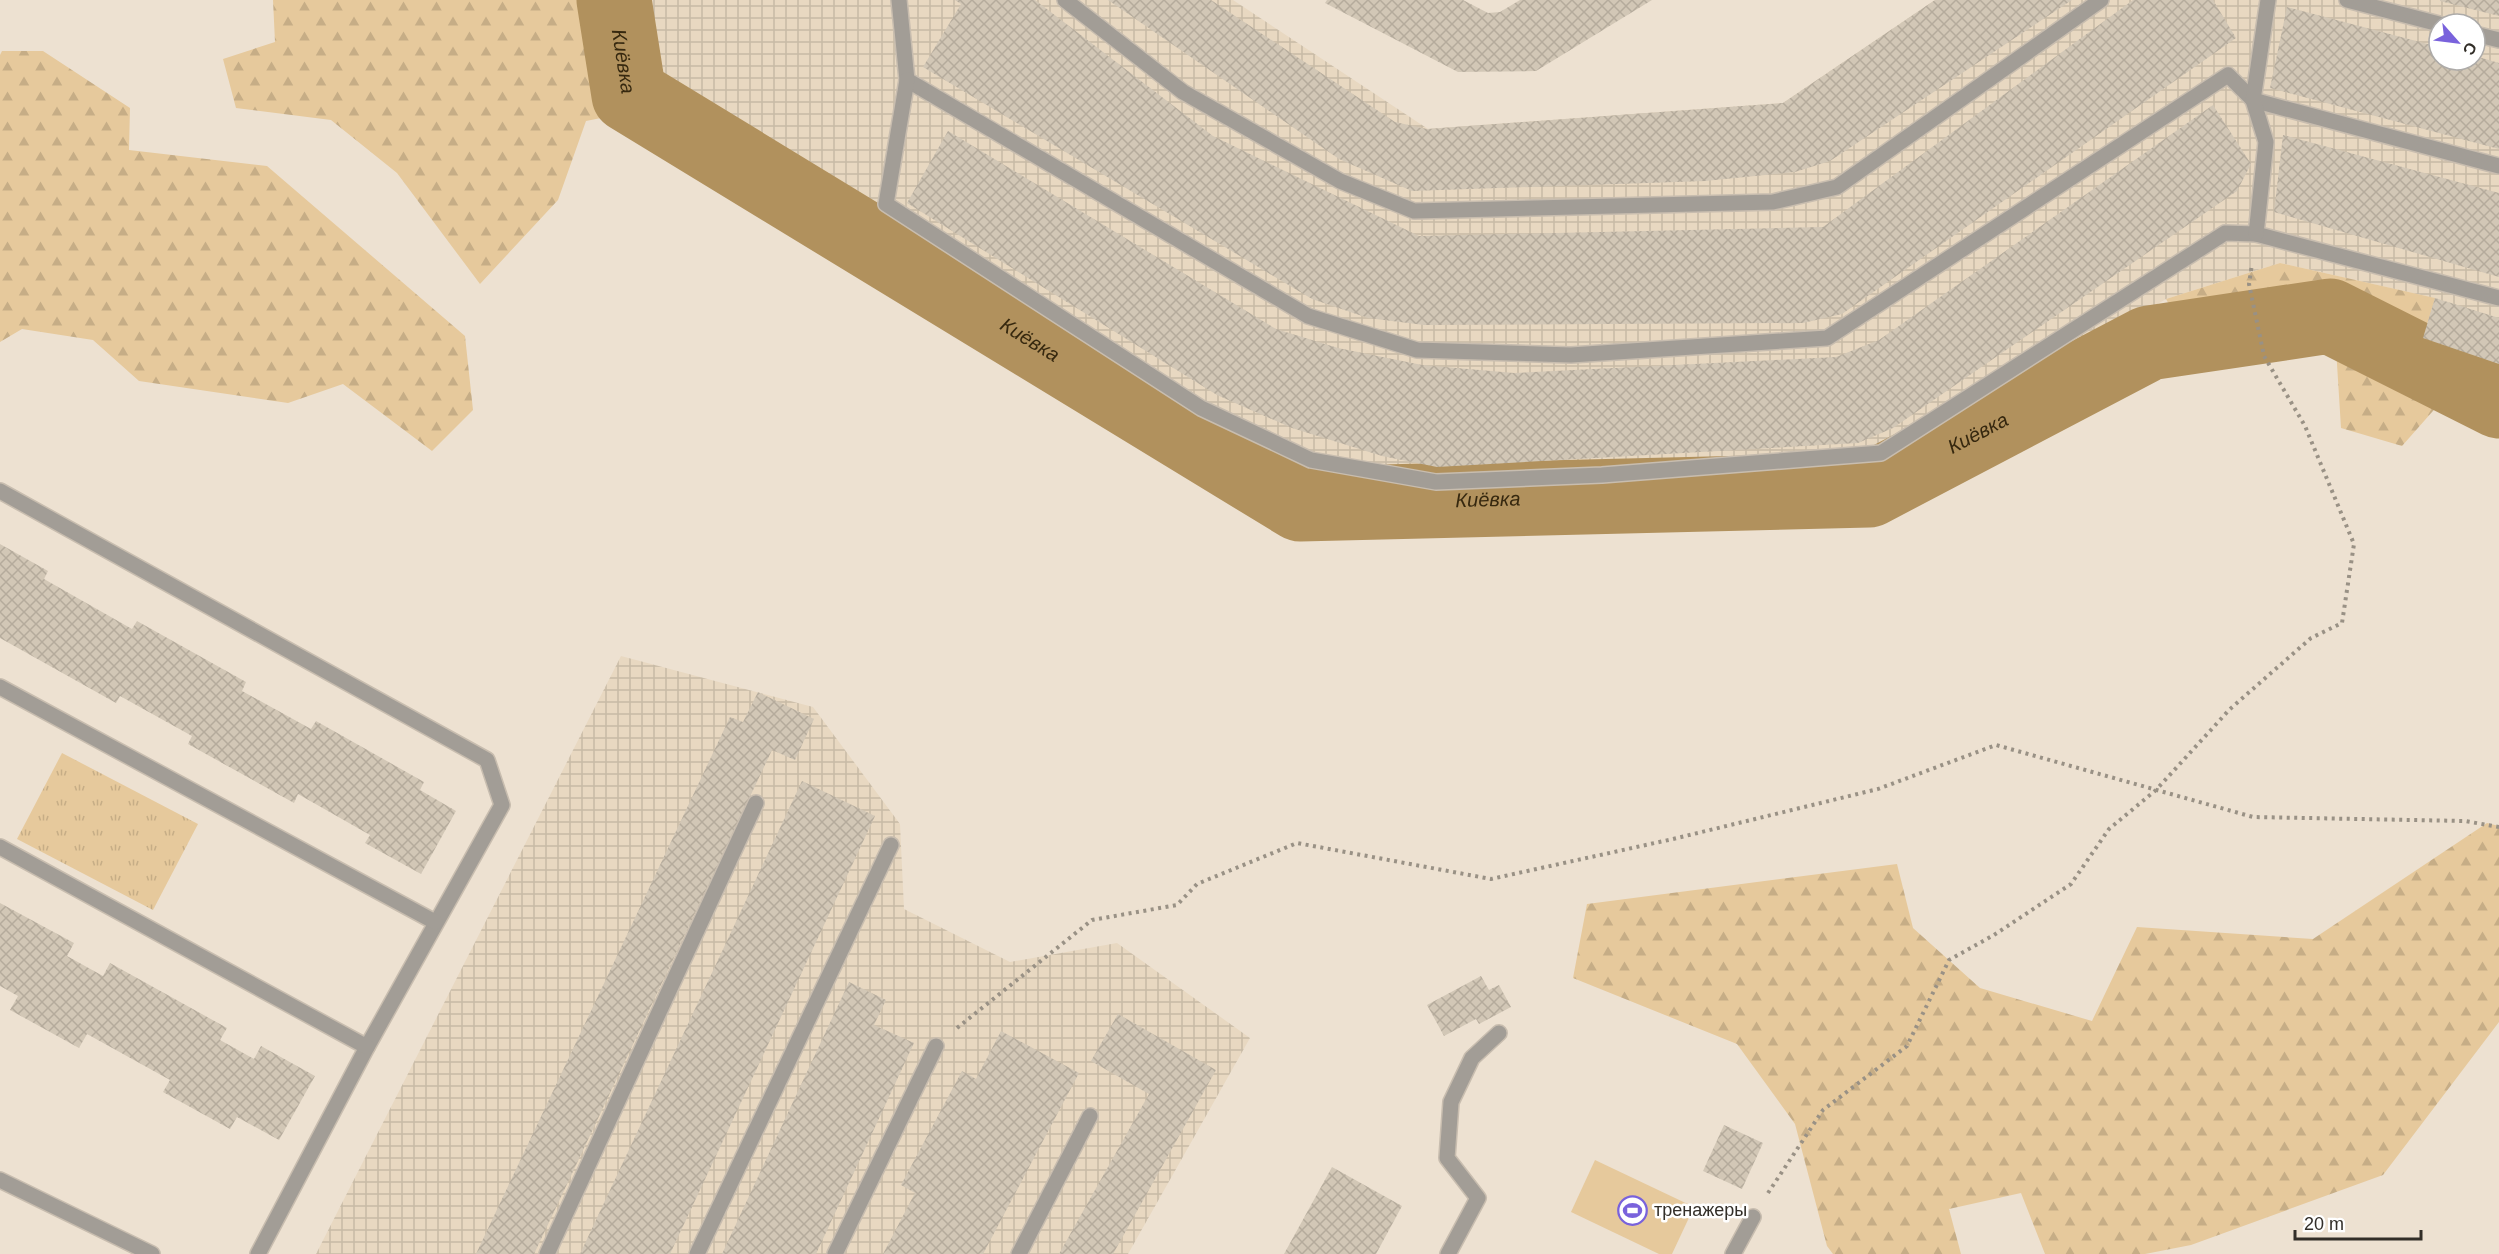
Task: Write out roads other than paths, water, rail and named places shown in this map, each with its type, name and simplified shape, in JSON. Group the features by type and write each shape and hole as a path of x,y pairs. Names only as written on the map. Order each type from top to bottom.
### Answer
{"street":[{"path":"899,0 907,80 886,204 1201,408 1311,460 1436,482 1602,475 1881,453 2225,233 2256,234 2499,298"},
{"path":"1065,0 1183,92 1340,181 1413,211 1773,202 1837,187 2101,0"},
{"path":"2256,234 2266,142 2253,100 2268,0"},
{"path":"2347,0 2427,21"},
{"path":"907,80 1308,316 1417,350 1571,355 1827,338 2228,75 2253,100 2499,166"},
{"path":"0,491 487,760 502,805 367,1047 258,1254"},
{"path":"0,687 435,922"},
{"path":"547,1254 756,803"},
{"path":"698,1254 891,846"},
{"path":"0,847 367,1047"},
{"path":"1448,1254 1478,1198 1448,1158 1451,1101 1472,1058 1499,1033"},
{"path":"835,1254 936,1046"},
{"path":"1019,1254 1090,1116"},
{"path":"0,1180 152,1254"},
{"path":"1733,1254 1753,1217"}],"waterway":[{"name":"Киёвка","path":"614,0 629,95 1300,504 1869,490 2149,343 2330,316 2499,401"}],"place":[{"name":"тренажеры","path":"1633,1210"}]}
